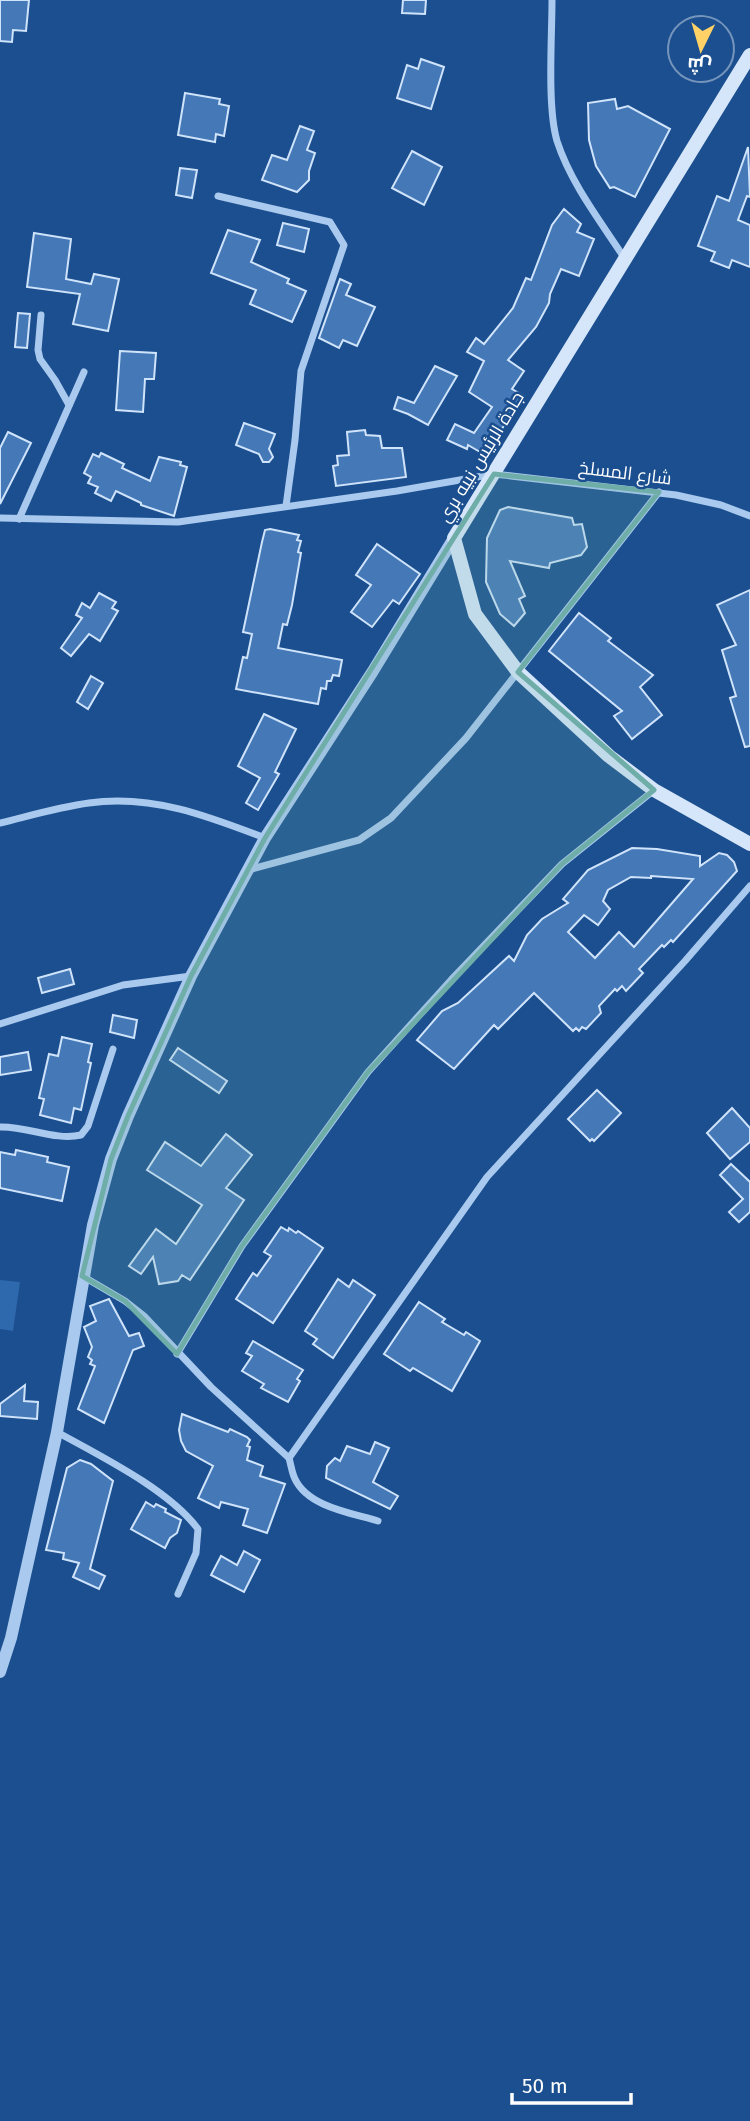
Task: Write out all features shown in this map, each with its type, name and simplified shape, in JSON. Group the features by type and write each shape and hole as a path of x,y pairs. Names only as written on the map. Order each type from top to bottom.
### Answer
{"main road":[{"name":"جادة الرئيس نبيه بري","path":"750,55 454,538 475,614 519,673 609,756 654,790 750,844"}],"street":[{"path":"552,0 556,139 569,171 625,260"},
{"path":"218,196 330,222 344,245 301,371 286,506"},
{"path":"41,315 38,349 40,359 69,405"},
{"path":"19,519 84,372"},
{"name":"شارع المسلخ","path":"0,518 178,522 397,491 494,474 659,492 721,505 750,516"},
{"path":"248,870 359,840 391,818 466,738 659,492"},
{"path":"0,1672 11,1638 57,1432 82,1276 111,1159 162,1037 191,976 265,838 373,671 454,538"},
{"path":"177,1354 242,1246 368,1072 562,864 654,790"},
{"path":"0,822 90,802 126,801 178,807 265,838"},
{"path":"289,1458 487,1177 750,886"},
{"path":"0,1024 123,985 191,976"},
{"path":"0,1127 36,1130 71,1138 81,1135 88,1126 113,1049"},
{"path":"82,1276 125,1301 144,1316 177,1354 289,1458 296,1481 306,1493 323,1503 378,1521"},
{"path":"57,1432 113,1462 186,1513 198,1528 196,1553 178,1594"}],"highlighted area":[{"path":"494,474 659,492 518,672 654,790 562,864 368,1072 242,1246 177,1354 125,1301 82,1276 111,1159 128,1116 191,976 265,838"}],"shaded area":[{"path":"0,1280 20,1282 13,1331 0,1329"}],"building":[{"path":"0,0 29,0 26,31 13,30 12,42 0,41"},
{"path":"403,0 426,0 425,14 402,13"},
{"path":"421,59 444,67 431,109 397,98 407,65 418,69"},
{"path":"185,93 220,99 219,104 229,106 224,136 216,134 215,142 178,135"},
{"path":"615,99 617,109 628,106 670,129 635,197 614,187 610,188 596,166 589,140 588,103"},
{"path":"300,126 314,131 307,150 315,153 309,180 297,192 262,180 272,155 287,160"},
{"path":"748,147 750,197 747,196 738,220 750,225 750,267 732,260 729,268 711,261 715,252 698,246 717,196 729,201"},
{"path":"412,151 442,167 424,205 392,188"},
{"path":"180,168 197,170 192,198 176,195"},
{"path":"564,209 581,224 577,232 594,239 579,276 561,269 549,303 536,327 508,360 524,371 512,389 524,396 489,448 484,445 480,452 468,445 467,449 447,440 455,424 474,433 492,407 469,392 484,361 467,352 476,338 484,344 513,308 526,278 531,280 552,225"},
{"path":"283,223 309,229 304,252 277,245"},
{"path":"228,230 260,240 251,262 289,279 287,283 306,291 292,322 250,304 256,290 211,273"},
{"path":"34,233 71,239 66,279 91,284 94,274 119,279 108,331 73,324 80,294 27,287"},
{"path":"340,279 351,284 346,295 375,307 357,346 343,340 339,348 319,338"},
{"path":"18,313 30,314 27,348 15,347"},
{"path":"120,351 156,353 154,379 145,379 143,412 116,410"},
{"path":"435,366 457,376 428,425 394,409 398,397 414,403"},
{"path":"244,423 275,434 269,449 273,457 269,462 263,462 259,454 236,445"},
{"path":"365,430 366,435 380,436 382,448 402,448 406,477 336,486 333,466 338,465 337,456 349,455 347,432"},
{"path":"8,432 31,443 0,504 0,448"},
{"path":"101,453 124,464 122,468 150,481 159,457 181,462 180,465 187,467 174,516 141,505 116,491 111,501 95,493 98,487 88,483 91,477 84,473 93,454 99,457"},
{"path":"508,507 572,518 574,525 582,524 587,547 581,555 550,563 549,568 510,561 525,596 519,599 525,613 514,626 500,614 486,582 487,538 500,510"},
{"path":"265,530 299,535 297,540 301,541 292,605 287,625 283,624 278,648 342,660 339,676 333,675 331,681 327,681 326,689 321,688 318,704 236,689 243,657 247,658 252,634 243,632 262,542"},
{"path":"377,544 420,574 399,604 393,600 372,627 351,612 371,585 356,575"},
{"path":"750,590 750,746 745,747 730,698 736,696 722,650 736,645 717,605"},
{"path":"99,593 116,602 112,608 118,611 100,641 89,634 71,656 61,648 82,618 76,615 82,603 90,608"},
{"path":"579,613 611,638 608,641 653,675 640,687 662,715 632,739 614,716 622,711 549,651"},
{"path":"91,676 103,683 88,709 77,702"},
{"path":"264,714 296,729 275,772 279,774 258,810 246,803 260,778 238,766"},
{"path":"632,848 700,856 700,866 719,853 727,855 734,862 737,871 673,942 671,940 664,947 662,945 639,969 643,973 626,991 622,986 617,991 615,989 599,1006 601,1013 586,1029 582,1027 579,1031 576,1028 573,1031 534,993 498,1029 494,1025 454,1069 417,1040 442,1011 458,1003 509,956 514,961 527,935 542,919 568,903 563,899 588,870","holes":["631,877 693,879 634,947 619,932 595,958 568,932 584,915 598,925 610,909 603,901 608,890"]},
{"path":"70,969 74,984 42,993 38,978"},
{"path":"113,1015 137,1020 134,1038 110,1032"},
{"path":"62,1037 92,1044 88,1062 91,1063 81,1110 74,1108 71,1123 40,1115 44,1099 39,1098 49,1054 58,1056"},
{"path":"178,1048 227,1081 219,1093 170,1060"},
{"path":"28,1052 31,1070 0,1075 0,1057"},
{"path":"597,1090 621,1113 594,1141 590,1141 568,1119"},
{"path":"732,1108 750,1128 750,1142 730,1159 707,1133"},
{"path":"226,1134 252,1155 226,1188 244,1200 190,1280 182,1275 178,1281 159,1284 153,1257 141,1274 129,1266 156,1229 176,1244 202,1205 147,1170 165,1142 201,1166"},
{"path":"16,1150 48,1157 47,1162 69,1167 62,1201 0,1188 0,1152 15,1155"},
{"path":"731,1164 750,1182 750,1212 739,1222 729,1212 743,1199 720,1175"},
{"path":"281,1227 296,1233 298,1231 323,1248 273,1323 236,1299 253,1273 257,1276 271,1256 264,1252"},
{"path":"338,1279 349,1287 353,1280 375,1295 333,1358 313,1344 317,1339 305,1331"},
{"path":"109,1299 129,1336 139,1333 144,1346 133,1350 104,1423 78,1409 95,1366 90,1364 92,1360 88,1357 92,1347 84,1327 96,1321 90,1306"},
{"path":"419,1302 445,1319 442,1322 480,1341 452,1391 413,1368 410,1371 384,1354"},
{"path":"253,1341 303,1370 288,1402 261,1388 264,1384 242,1371 252,1356 246,1353"},
{"path":"25,1385 24,1401 38,1402 37,1419 0,1416 0,1404"},
{"path":"182,1414 247,1437 250,1440 247,1446 250,1447 247,1460 263,1466 260,1476 285,1484 267,1533 243,1525 248,1509 221,1502 219,1508 198,1498 213,1466 186,1451 179,1430"},
{"path":"375,1442 389,1448 373,1482 398,1496 390,1509 326,1478 327,1466 335,1458 340,1461 347,1446 370,1454"},
{"path":"80,1460 91,1464 113,1481 90,1569 105,1576 99,1589 73,1577 79,1563 63,1559 64,1553 46,1550 67,1468"},
{"path":"146,1502 166,1509 165,1512 181,1520 177,1533 170,1538 165,1548 131,1529"},
{"path":"244,1551 260,1560 244,1592 211,1575 221,1556 237,1565"}]}
